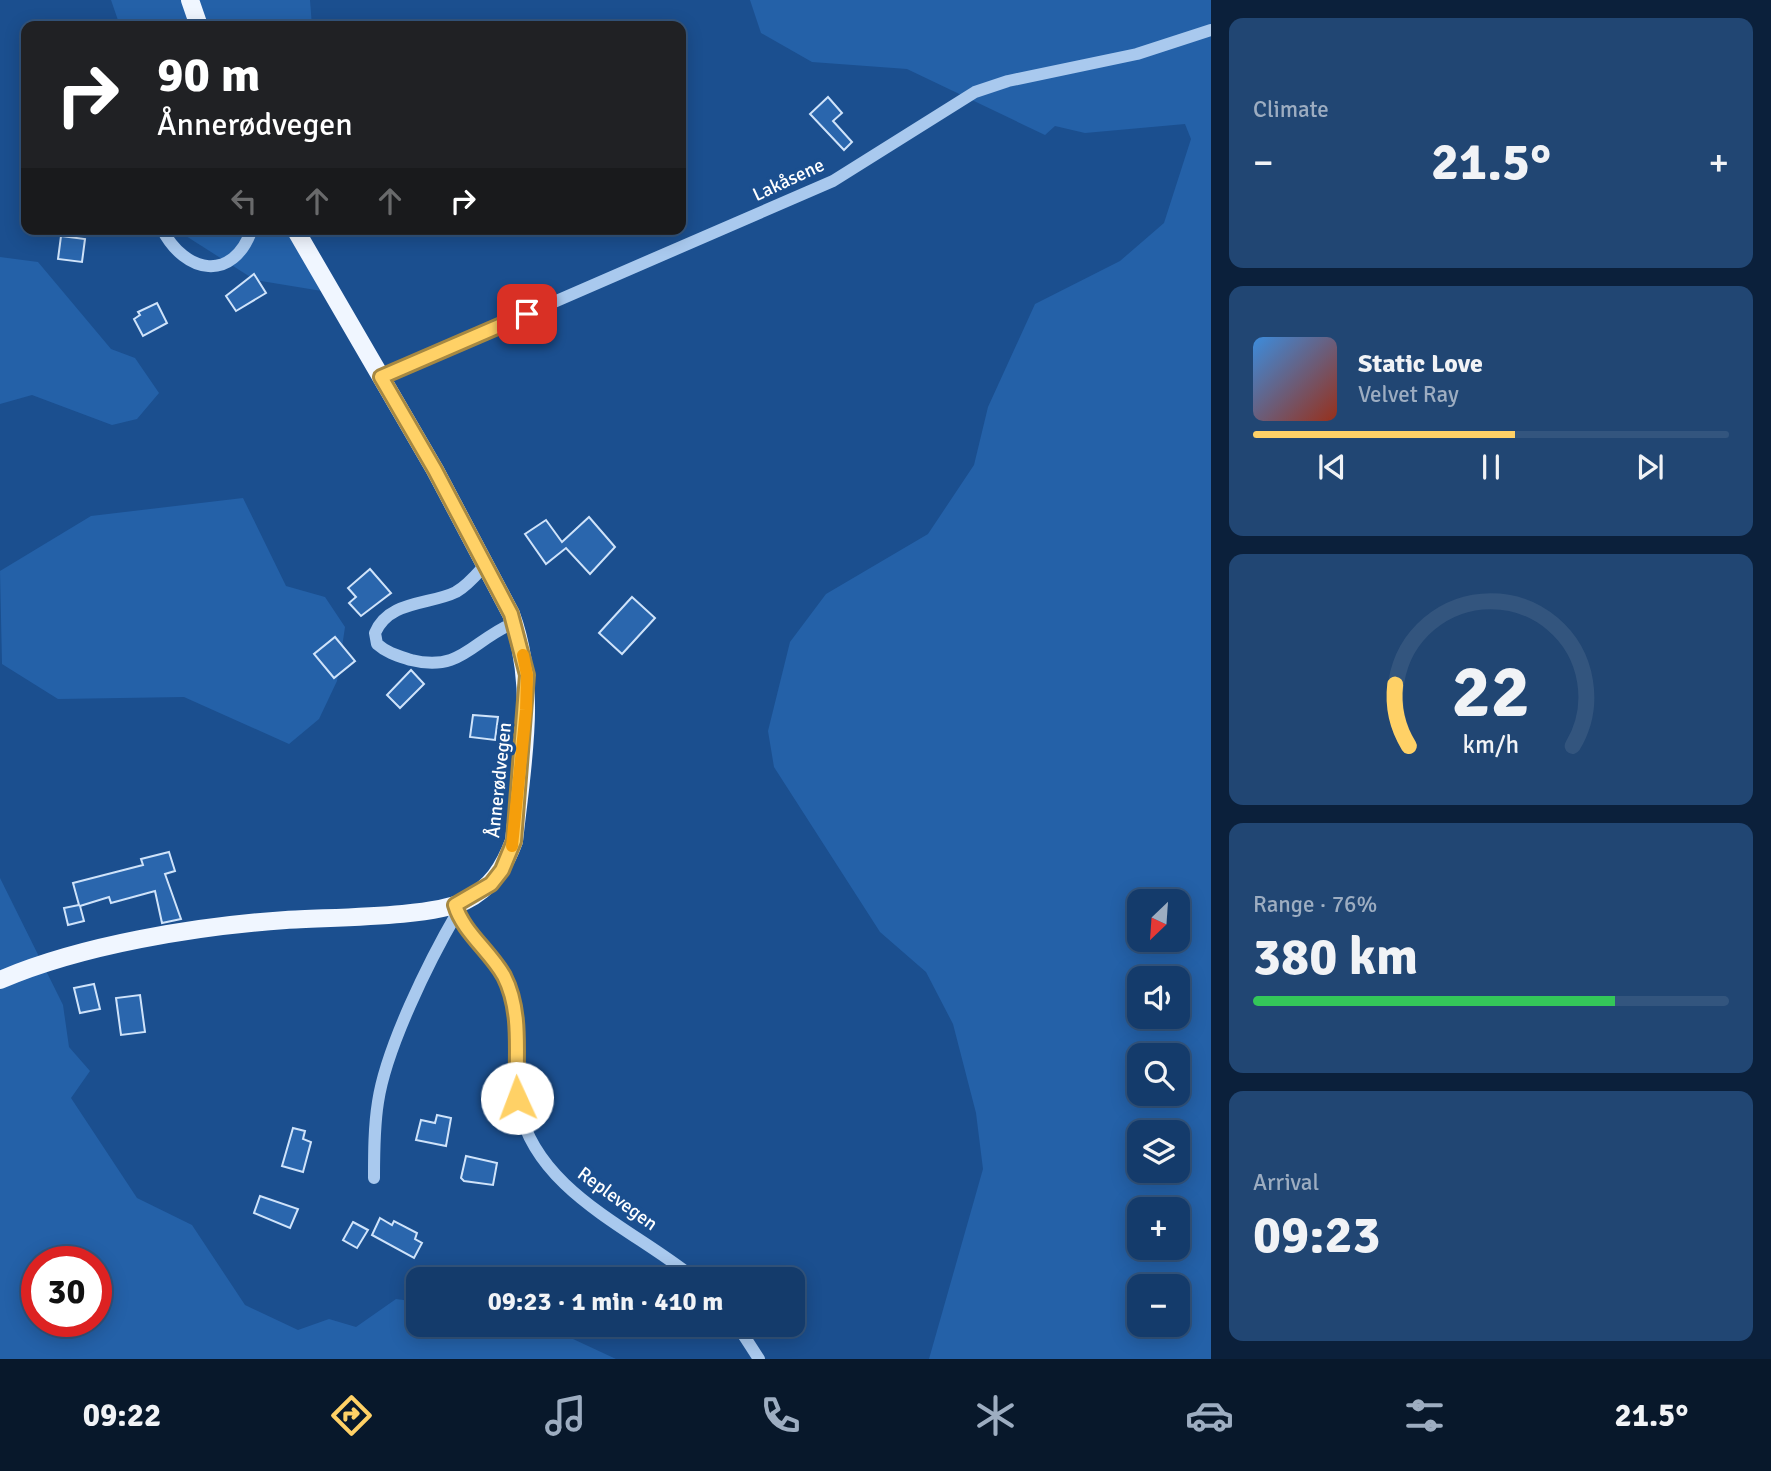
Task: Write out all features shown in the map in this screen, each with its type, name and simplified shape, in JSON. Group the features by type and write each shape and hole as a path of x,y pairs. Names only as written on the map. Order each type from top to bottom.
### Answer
{"main road":[{"path":"190,0 198,21"},
{"name":"Ånnerødvegen","path":"0,980 87,953 249,922 456,909 491,884 502,870 514,841 527,675 514,623 381,377 298,235"}],"street":[{"name":"Lakåsene","path":"381,377 833,181 975,92 1008,81 1137,54 1211,30"},
{"path":"166,235 181,255 210,267 225,265 236,259 249,235"},
{"path":"485,565 455,592 410,604 384,619 375,633 377,644 398,656 419,662 446,663 461,657 495,632 514,623"},
{"path":"374,1178 373,1142 381,1088 418,990 456,909"},
{"name":"Replevegen","path":"456,909 499,968 512,997 517,1024 519,1109 536,1151 577,1195 678,1267"},
{"path":"744,1337 758,1359"}],"shaded area":[{"path":"111,0 310,0 312,21 118,21"},
{"path":"750,0 1211,0 1211,1359 929,1359 983,1169 976,1113 953,1024 926,972 880,932 774,767 768,731 790,642 826,594 928,534 974,465 988,407 1035,304 1120,261 1164,223 1191,139 1185,124 1085,133 1055,126 1045,135 907,69 812,62 761,33"},
{"path":"184,235 301,235 328,292 255,280"},
{"path":"0,257 38,262 111,349 135,358 159,393 137,419 112,425 32,395 0,404"},
{"path":"243,498 286,586 325,597 345,627 337,681 319,719 289,744 184,697 58,699 2,664 0,571 91,516"},
{"path":"0,878 63,1005 69,1047 90,1071 71,1098 137,1198 192,1225 245,1305 298,1330 329,1319 356,1327 396,1299 406,1300 406,1337 569,1337 616,1359 0,1359"}],"building":[{"path":"828,97 842,113 833,121 852,142 844,150 810,114"},
{"path":"61,236 85,239 82,262 58,259"},
{"path":"254,274 266,293 236,311 226,296"},
{"path":"157,303 167,323 143,336 134,319 140,315 138,312"},
{"path":"589,517 615,547 590,574 566,548 546,564 525,534 546,520 562,542"},
{"path":"370,569 391,593 361,616 349,603 356,597 348,588"},
{"path":"632,597 655,618 622,654 599,633"},
{"path":"335,637 355,661 334,678 314,654"},
{"path":"411,670 424,684 400,708 387,695"},
{"path":"473,715 498,717 495,740 470,737"},
{"path":"169,852 175,871 165,874 181,919 162,923 155,891 111,903 109,897 80,906 84,921 68,925 64,908 79,905 73,883 143,865 141,859"},
{"path":"94,984 100,1009 80,1013 74,988"},
{"path":"140,995 145,1032 121,1035 116,998"},
{"path":"437,1115 451,1118 446,1146 416,1140 421,1120 435,1123"},
{"path":"293,1128 305,1131 303,1139 311,1142 303,1172 282,1166"},
{"path":"466,1156 497,1163 493,1185 464,1181 461,1178"},
{"path":"260,1196 298,1209 290,1228 254,1213"},
{"path":"380,1218 392,1225 394,1221 417,1233 415,1239 422,1243 414,1258 372,1235"},
{"path":"353,1222 368,1230 357,1248 343,1240"}],"slow traffic":[{"path":"512,846 522,770 526,710 527,675 523,655"}],"route":[{"path":"517,1098 517,1024 512,997 499,968 464,924 455,905 491,884 502,870 514,841 522,770 527,675 511,614 435,470 381,377 527,314"}]}
